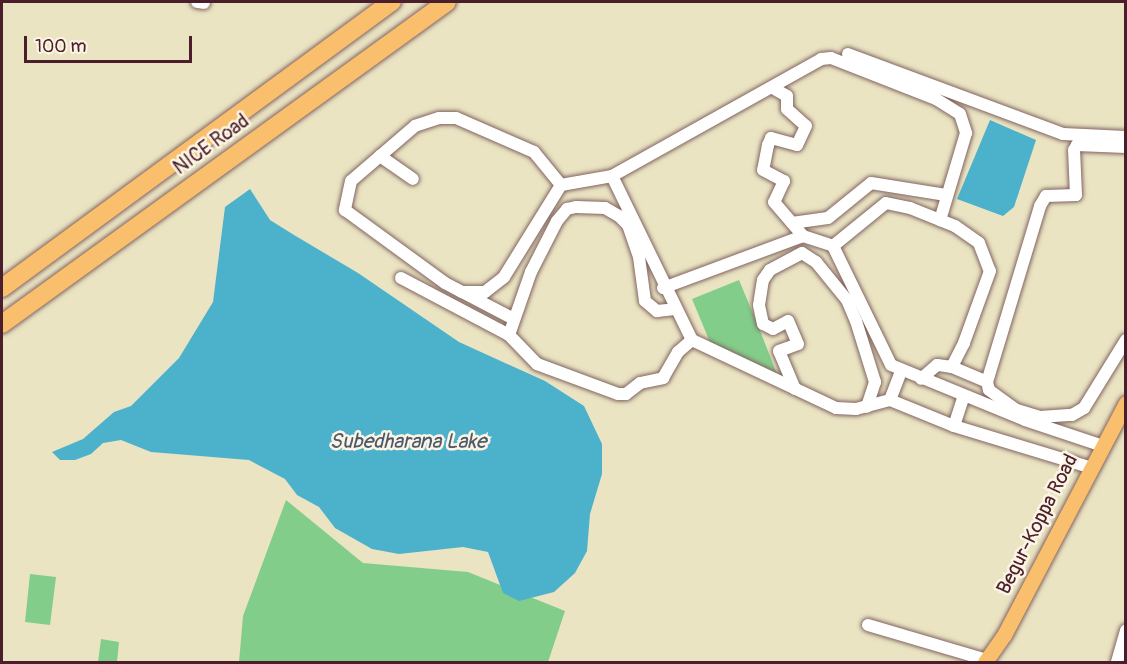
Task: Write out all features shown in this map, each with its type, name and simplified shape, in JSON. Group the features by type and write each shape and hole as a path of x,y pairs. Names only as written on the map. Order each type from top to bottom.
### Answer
{"highway":[{"name":"NICE Road","path":"2,288 392,2"},
{"name":"NICE Road","path":"2,324 447,2"}],"main road":[{"name":"Begur-Koppa Road","path":"986,661 1022,601 1100,445 1125,403"}],"street":[{"path":"848,54 1063,134 1125,137"},
{"path":"462,292 485,292 496,286 561,185 612,176 773,88 820,59 839,59 936,99 960,114 966,133 940,220"},
{"path":"773,88 787,96 787,109 806,126 797,146 771,138 762,165 765,173 784,181 774,202 802,236 833,246 891,365 901,372 1100,445"},
{"path":"514,319 462,292 370,231 345,210 351,181 416,126 439,118 456,118 534,152 561,185"},
{"path":"1125,147 1077,145 1074,150 1076,195 1042,200 987,382 989,390 1017,410 1040,417 1072,415 1084,408 1125,340"},
{"path":"380,156 413,179"},
{"path":"612,176 663,288 692,340 836,408 867,407 890,400 954,426 1089,467"},
{"path":"792,223 828,218 871,183 946,195"},
{"path":"833,246 886,203 940,220 979,243 990,271 982,300 952,367"},
{"path":"509,335 531,272 557,221 567,209 588,206 605,208 628,225 639,257 645,301 657,311 675,309"},
{"path":"663,288 802,236"},
{"path":"795,389 779,351 798,344 788,321 773,329 763,324 759,305 763,280 770,270 802,253 816,262 852,311 875,382 867,407"},
{"path":"401,278 509,335 537,364 626,394 640,383 663,378 678,352 692,340"},
{"path":"921,379 937,365 952,367 987,382"},
{"path":"890,400 901,372"},
{"path":"954,426 964,396"},
{"path":"868,625 986,661"},
{"path":"1117,663 1125,630"}],"green space":[{"path":"739,280 777,374 712,347 692,299"},
{"path":"286,500 363,563 468,572 565,611 548,662 239,662 243,616"},
{"path":"30,574 56,577 50,625 25,622"},
{"path":"101,639 119,642 117,662 98,662"}],"water":[{"path":"990,120 1036,140 1014,207 1003,216 957,199"},
{"name":"Subedharana Lake","path":"250,189 270,220 358,273 459,342 545,381 584,406 602,444 602,474 590,514 587,551 575,573 554,592 519,601 503,593 488,552 463,547 399,554 372,549 335,528 319,507 297,495 285,479 249,460 151,452 121,440 103,443 91,454 75,460 60,460 52,452 83,439 114,412 131,406 179,358 213,302 225,207"}]}
